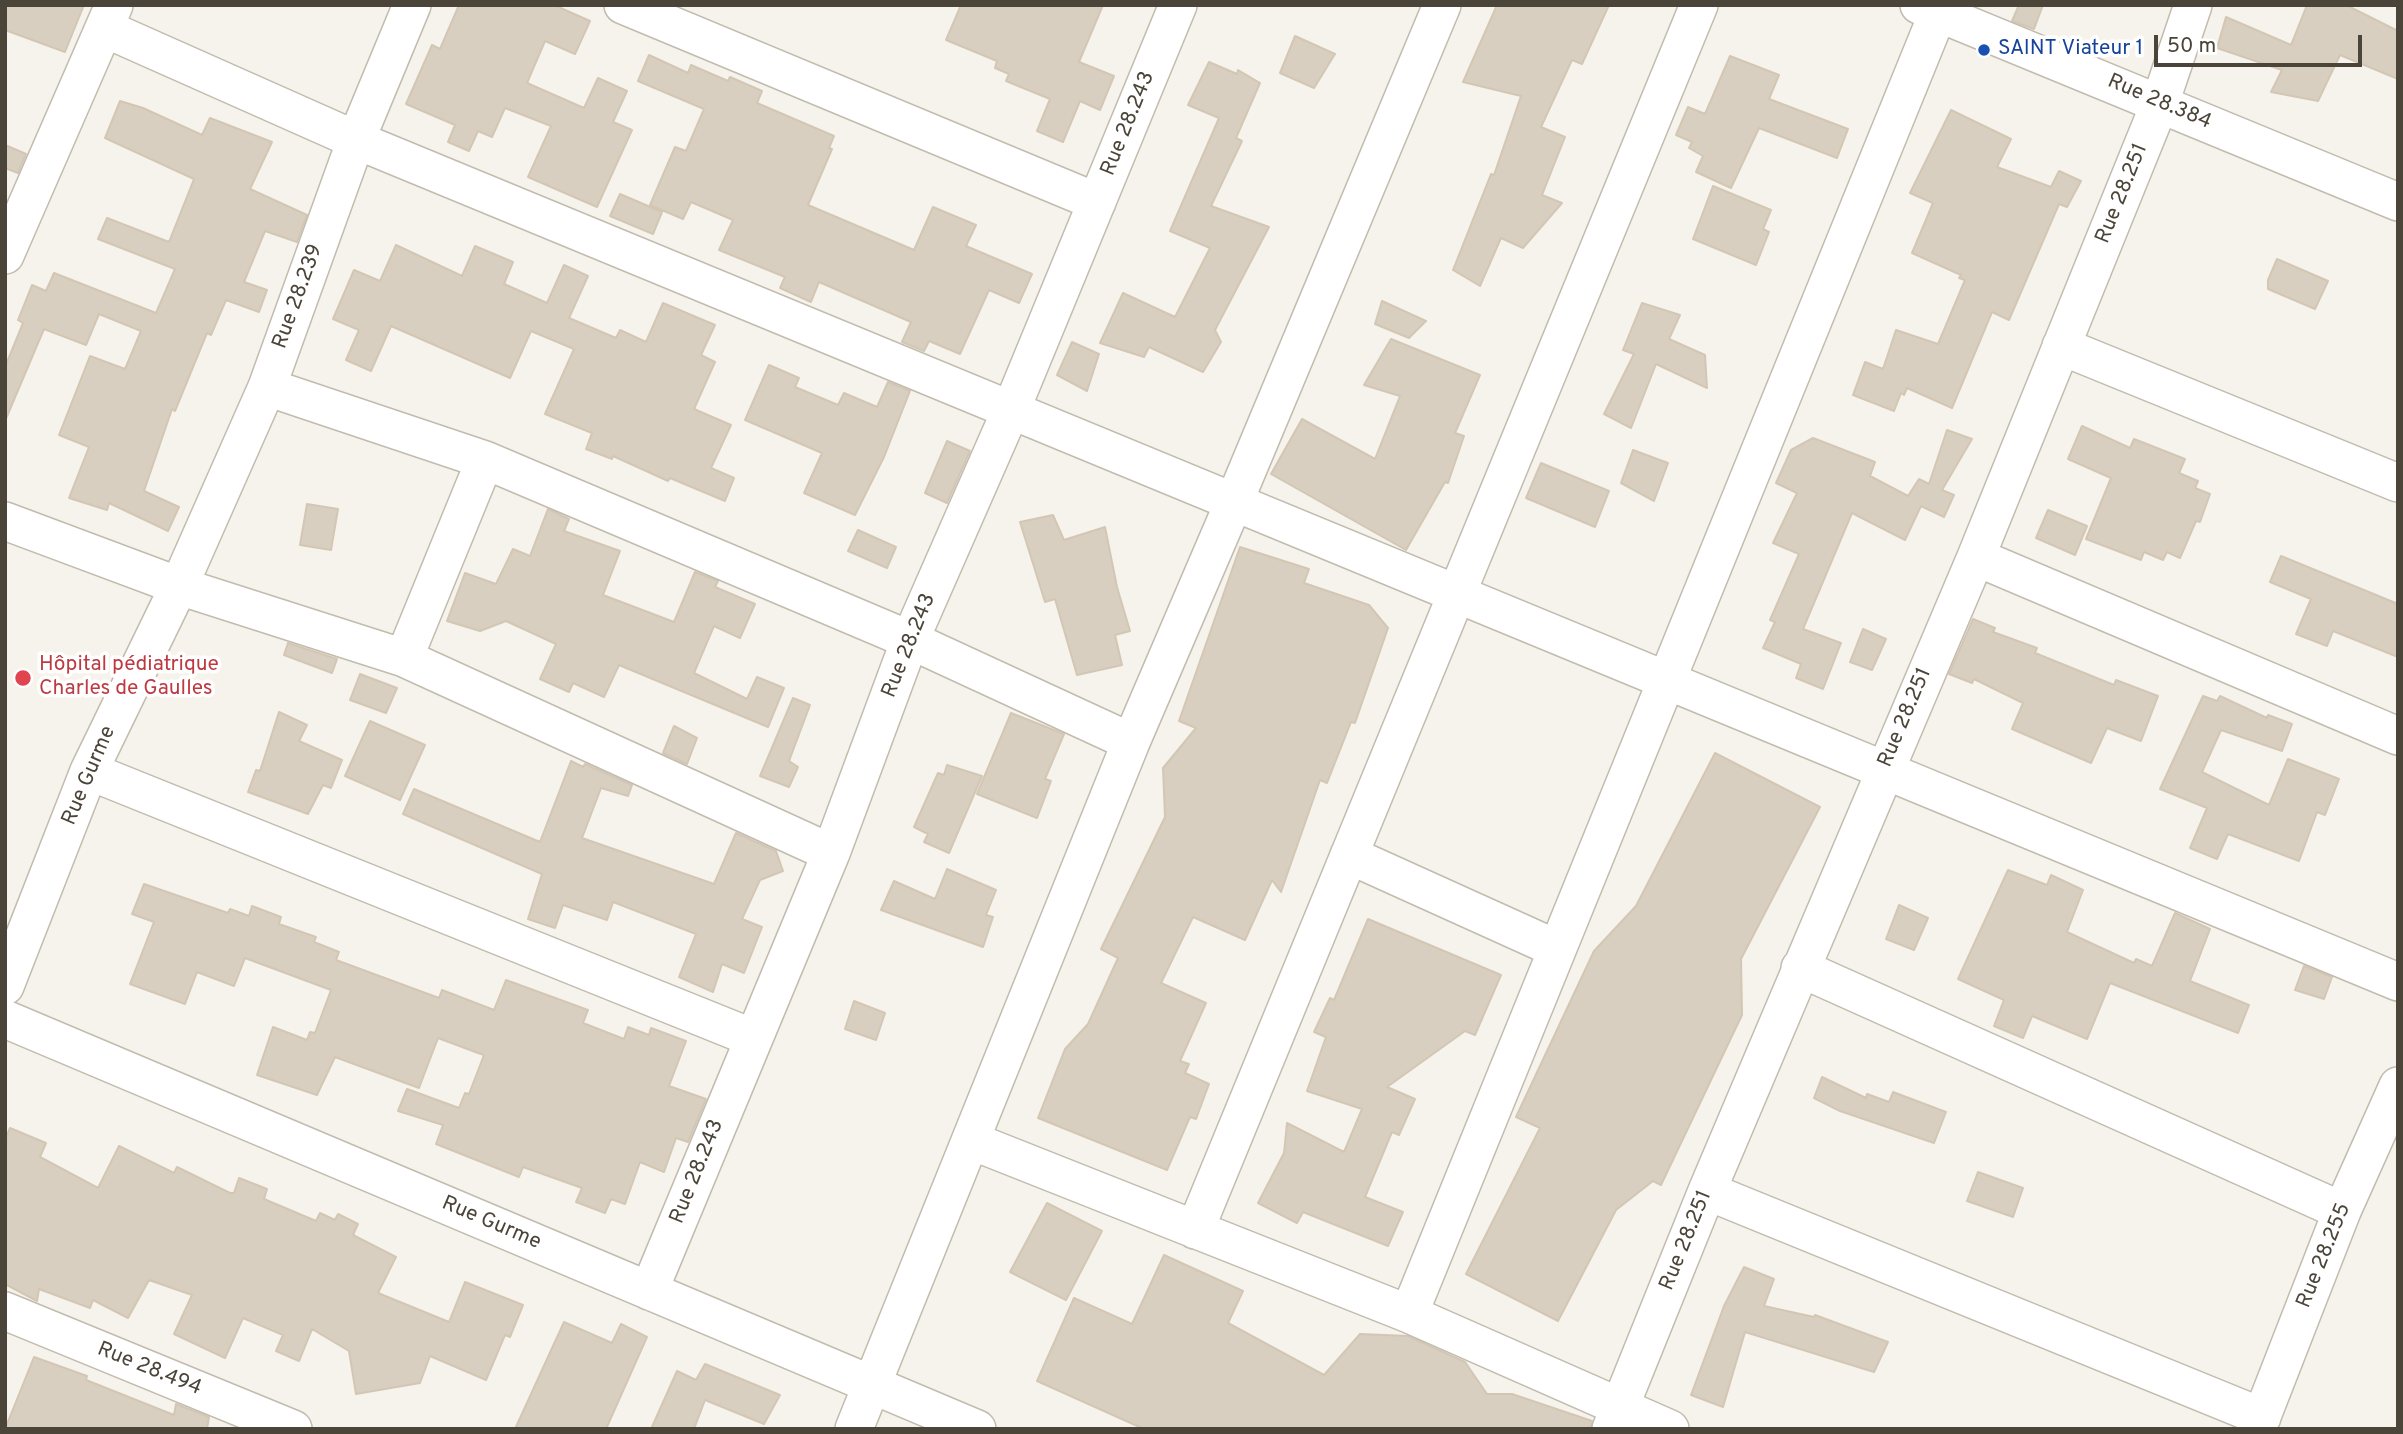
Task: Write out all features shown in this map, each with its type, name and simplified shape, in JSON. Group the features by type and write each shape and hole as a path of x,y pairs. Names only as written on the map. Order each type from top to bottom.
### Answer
{"street":[{"name":"Rue 28.239","path":"178,586 267,387 356,140 412,5"},
{"path":"623,5 1097,202"},
{"name":"Rue 28.243","path":"649,1291 831,853 910,640 1011,410 1178,5"},
{"path":"854,1429 972,1141 1130,741 1234,502 1442,5"},
{"path":"1195,1230 1699,5"},
{"name":"Rue 28.251","path":"1616,1419 1800,968 1976,556 2160,103 2193,5"},
{"path":"1409,1314 1666,681 1928,9"},
{"name":"Rue 28.384","path":"1928,9 2398,202"},
{"path":"7,247 109,17 356,140 2398,982"},
{"path":"2061,346 2398,483"},
{"path":"267,387 485,460 910,640 1130,741"},
{"path":"404,658 485,460"},
{"path":"5,521 178,586 404,658 831,853"},
{"path":"1976,556 2398,736"},
{"name":"Rue Gurme","path":"5,986 89,771 178,586"},
{"path":"89,771 753,1038"},
{"path":"1349,855 1557,949"},
{"path":"1800,968 2342,1211"},
{"name":"Rue Gurme","path":"5,1019 977,1429"},
{"name":"Rue 28.255","path":"2260,1423 2342,1211 2398,1086"},
{"path":"972,1141 1409,1314 1616,1419 1670,1429"},
{"path":"1707,1191 2260,1423"},
{"name":"Rue 28.494","path":"5,1311 293,1429"}],"building":[{"path":"5,5 84,5 65,52 5,30"},
{"path":"459,5 554,5 590,21 575,54 545,41 527,83 584,108 598,78 627,91 613,122 632,130 597,207 528,177 551,126 505,108 492,137 478,131 469,151 448,142 455,125 406,104 432,45 440,49"},
{"path":"961,5 1103,5 1079,62 1114,76 1100,110 1080,101 1063,142 1037,131 1050,99 1006,81 1009,74 995,68 997,61 946,40"},
{"path":"1497,5 1609,5 1582,64 1572,60 1541,127 1565,137 1542,195 1562,203 1523,248 1501,238 1480,286 1453,270 1491,174 1494,175 1521,96 1463,82"},
{"path":"2019,5 2043,5 2034,29 2012,21"},
{"path":"2307,5 2346,5 2398,31 2398,79 2340,55 2318,101 2271,92 2282,70 2217,48 2226,17 2291,45"},
{"path":"1295,36 1335,54 1314,88 1280,73"},
{"path":"649,55 688,73 691,65 728,81 730,77 762,91 757,103 834,136 829,148 832,149 808,205 914,250 933,207 976,225 966,246 1032,274 1019,303 989,290 960,354 929,341 924,351 902,342 911,322 819,282 811,302 780,288 785,277 719,250 733,220 691,202 683,219 650,205 675,147 686,151 704,109 638,81"},
{"path":"1730,56 1779,75 1769,99 1848,129 1837,158 1759,128 1731,188 1696,172 1703,156 1689,148 1692,142 1676,135 1688,107 1705,114"},
{"path":"1209,62 1237,74 1238,70 1260,83 1236,138 1242,141 1211,206 1269,227 1215,330 1221,342 1203,372 1149,347 1144,357 1100,343 1123,293 1175,317 1210,248 1170,231 1219,118 1188,105"},
{"path":"120,101 143,108 202,135 210,118 272,142 250,189 307,215 297,242 265,231 244,282 267,290 259,312 226,300 211,335 207,333 175,411 172,409 144,491 179,507 168,531 109,503 107,510 69,498 89,447 59,435 90,356 125,369 141,331 99,314 86,345 44,329 5,421 5,367 23,323 18,320 32,285 46,291 54,273 156,313 175,269 98,239 107,218 169,242 194,179 105,138"},
{"path":"1951,110 2011,139 1997,167 2051,187 2059,171 2081,181 2067,207 2059,204 2009,320 1992,312 1952,408 1907,388 1904,395 1901,393 1894,411 1853,395 1865,362 1883,369 1896,330 1938,344 1965,280 1959,278 1961,275 1912,253 1933,203 1910,193"},
{"path":"5,145 26,154 18,173 5,168"},
{"path":"1713,186 1771,210 1763,229 1769,232 1756,265 1693,239"},
{"path":"620,194 662,212 653,234 610,216"},
{"path":"396,245 462,276 475,246 513,262 504,284 547,303 564,265 588,276 569,318 616,338 620,330 646,342 663,303 715,325 701,355 715,362 694,409 731,425 711,468 734,478 725,501 670,478 668,481 613,456 612,459 586,449 592,433 545,414 574,349 531,331 510,378 391,326 371,371 346,360 359,330 333,319 354,270 380,281"},
{"path":"2277,259 2328,281 2315,309 2268,289 2268,280"},
{"path":"1382,301 1426,321 1409,338 1375,324"},
{"path":"1642,303 1680,315 1669,339 1705,355 1707,388 1656,364 1631,428 1604,414 1634,354 1623,350"},
{"path":"1391,339 1480,375 1455,433 1464,436 1448,483 1445,482 1406,550 1271,474 1302,419 1375,459 1400,396 1364,385"},
{"path":"1072,342 1099,354 1087,391 1057,375"},
{"path":"769,365 799,378 795,387 838,405 844,393 877,407 888,382 910,391 884,457 855,515 804,493 822,453 745,420"},
{"path":"2082,426 2130,448 2134,439 2185,459 2179,473 2198,481 2195,488 2210,494 2200,522 2196,521 2180,558 2167,552 2163,560 2144,552 2141,560 2086,539 2111,478 2068,459"},
{"path":"1947,430 1972,439 1942,490 1954,495 1944,517 1921,506 1905,540 1852,513 1803,629 1841,643 1823,689 1796,678 1801,664 1763,648 1775,622 1770,620 1799,554 1773,543 1797,493 1776,483 1791,450 1813,438 1875,462 1870,476 1908,496 1919,479 1929,484"},
{"path":"947,441 970,451 947,503 925,493"},
{"path":"1633,450 1668,463 1654,501 1621,483"},
{"path":"1541,463 1609,491 1595,527 1526,498"},
{"path":"307,504 338,509 331,550 300,545"},
{"path":"548,509 569,519 564,531 620,551 603,595 674,622 695,572 718,581 715,587 755,604 740,638 714,626 694,673 747,699 757,677 784,688 768,727 619,665 604,697 573,683 569,692 540,679 556,644 506,621 480,631 447,621 465,573 496,584 513,549 530,556"},
{"path":"2048,510 2087,526 2075,555 2036,538"},
{"path":"1053,515 1064,540 1105,527 1117,587 1130,631 1115,635 1122,665 1077,675 1055,599 1045,602 1020,522"},
{"path":"858,530 896,547 887,568 848,551"},
{"path":"1240,547 1309,569 1304,583 1369,605 1388,628 1355,723 1351,722 1327,783 1320,780 1281,892 1272,880 1245,940 1193,917 1161,983 1206,1003 1180,1061 1189,1064 1185,1073 1209,1084 1196,1119 1190,1117 1167,1170 1038,1118 1065,1049 1088,1024 1118,958 1101,949 1165,817 1163,768 1196,728 1179,721"},
{"path":"2281,556 2398,604 2398,657 2333,631 2327,646 2296,634 2311,599 2270,582"},
{"path":"1973,619 1995,628 1993,632 2037,648 2035,653 2114,685 2116,680 2158,696 2141,741 2107,728 2091,763 2012,729 2023,703 1974,679 1972,683 1949,674"},
{"path":"1863,629 1886,639 1872,670 1850,662"},
{"path":"288,643 337,659 332,673 284,655"},
{"path":"360,674 397,688 386,713 350,700"},
{"path":"2203,696 2217,701 2220,696 2267,718 2268,715 2292,724 2282,751 2221,730 2202,772 2269,805 2288,759 2339,779 2325,815 2317,812 2299,861 2228,834 2217,859 2190,848 2207,808 2160,789"},
{"path":"793,698 810,705 789,761 798,767 789,787 760,776"},
{"path":"279,712 307,725 299,741 342,760 331,788 323,785 308,814 248,792 256,770 260,771"},
{"path":"1011,713 1064,734 1045,779 1051,781 1037,818 977,794"},
{"path":"370,721 425,745 400,800 345,776"},
{"path":"674,726 697,738 687,764 663,753"},
{"path":"1715,753 1820,807 1741,959 1742,1015 1661,1185 1653,1181 1616,1210 1558,1321 1466,1274 1540,1128 1516,1117 1594,951 1636,906"},
{"path":"571,761 583,767 585,764 632,785 628,796 601,788 582,838 714,884 736,833 776,851 783,871 760,880 742,919 762,927 744,973 722,964 713,992 679,977 696,934 613,902 607,920 563,905 555,928 528,919 542,874 403,814 414,789 540,842"},
{"path":"947,765 982,776 949,853 924,842 928,834 914,827 938,773 944,775"},
{"path":"947,869 996,890 986,915 993,917 983,947 881,910 894,881 935,899"},
{"path":"2008,870 2047,885 2051,875 2083,890 2067,932 2134,963 2136,959 2152,966 2175,913 2210,929 2190,981 2249,1005 2238,1033 2110,983 2087,1039 2032,1016 2023,1038 1994,1026 2004,1000 1958,979"},
{"path":"144,884 228,913 230,909 249,916 252,906 281,917 279,924 316,937 314,942 339,952 336,960 439,998 442,990 494,1010 506,980 588,1010 583,1023 624,1039 628,1027 649,1035 651,1028 686,1041 669,1086 706,1099 688,1142 676,1138 664,1172 640,1162 625,1204 611,1199 605,1213 576,1202 582,1188 523,1167 519,1177 436,1144 443,1125 398,1111 407,1089 459,1108 465,1093 469,1094 484,1055 438,1038 419,1088 335,1057 317,1095 257,1075 273,1027 307,1040 310,1032 315,1033 331,990 245,958 234,986 197,972 185,1004 130,984 154,922 132,914"},
{"path":"1899,905 1928,918 1914,950 1886,939"},
{"path":"1368,919 1501,975 1475,1035 1465,1031 1387,1087 1415,1099 1399,1135 1392,1132 1365,1197 1403,1212 1388,1246 1303,1212 1297,1223 1258,1203 1284,1153 1287,1123 1344,1152 1362,1109 1307,1091 1326,1037 1314,1032 1330,998 1334,1000"},
{"path":"2304,966 2332,977 2324,999 2295,990"},
{"path":"854,1001 885,1013 876,1040 845,1029"},
{"path":"1822,1077 1866,1098 1867,1094 1889,1102 1893,1092 1946,1112 1934,1143 1840,1111 1814,1098"},
{"path":"10,1128 46,1143 40,1157 98,1188 119,1146 174,1173 177,1167 230,1193 234,1193 239,1178 267,1189 264,1199 316,1221 320,1213 335,1220 338,1214 358,1224 353,1235 396,1257 378,1293 449,1322 465,1282 523,1305 510,1337 505,1335 486,1380 430,1356 420,1383 356,1394 349,1351 312,1329 299,1361 276,1351 283,1335 243,1318 225,1358 174,1334 192,1295 149,1280 128,1318 93,1300 90,1308 39,1289 37,1301 5,1284 5,1140"},
{"path":"1978,1172 2023,1188 2013,1217 1967,1201"},
{"path":"1047,1203 1102,1231 1066,1300 1010,1272"},
{"path":"1164,1255 1243,1291 1228,1323 1324,1375 1360,1334 1408,1336 1465,1362 1487,1394 1512,1394 1592,1421 1591,1429 1144,1429 1037,1381 1074,1298 1132,1324"},
{"path":"1744,1267 1774,1279 1764,1306 1814,1317 1815,1315 1888,1342 1874,1372 1745,1332 1723,1407 1691,1395 1724,1306"},
{"path":"564,1322 612,1343 621,1324 647,1337 606,1429 515,1429"},
{"path":"34,1357 87,1376 86,1380 174,1415 176,1404 209,1417 207,1429 5,1429"},
{"path":"705,1364 780,1395 764,1424 705,1400 694,1429 651,1429 677,1371 696,1380"}],"place":[{"name":"SAINT Viateur 1","path":"1984,50"},
{"name":"Hôpital pédiatrique Charles de Gaulles","path":"23,678"}]}
